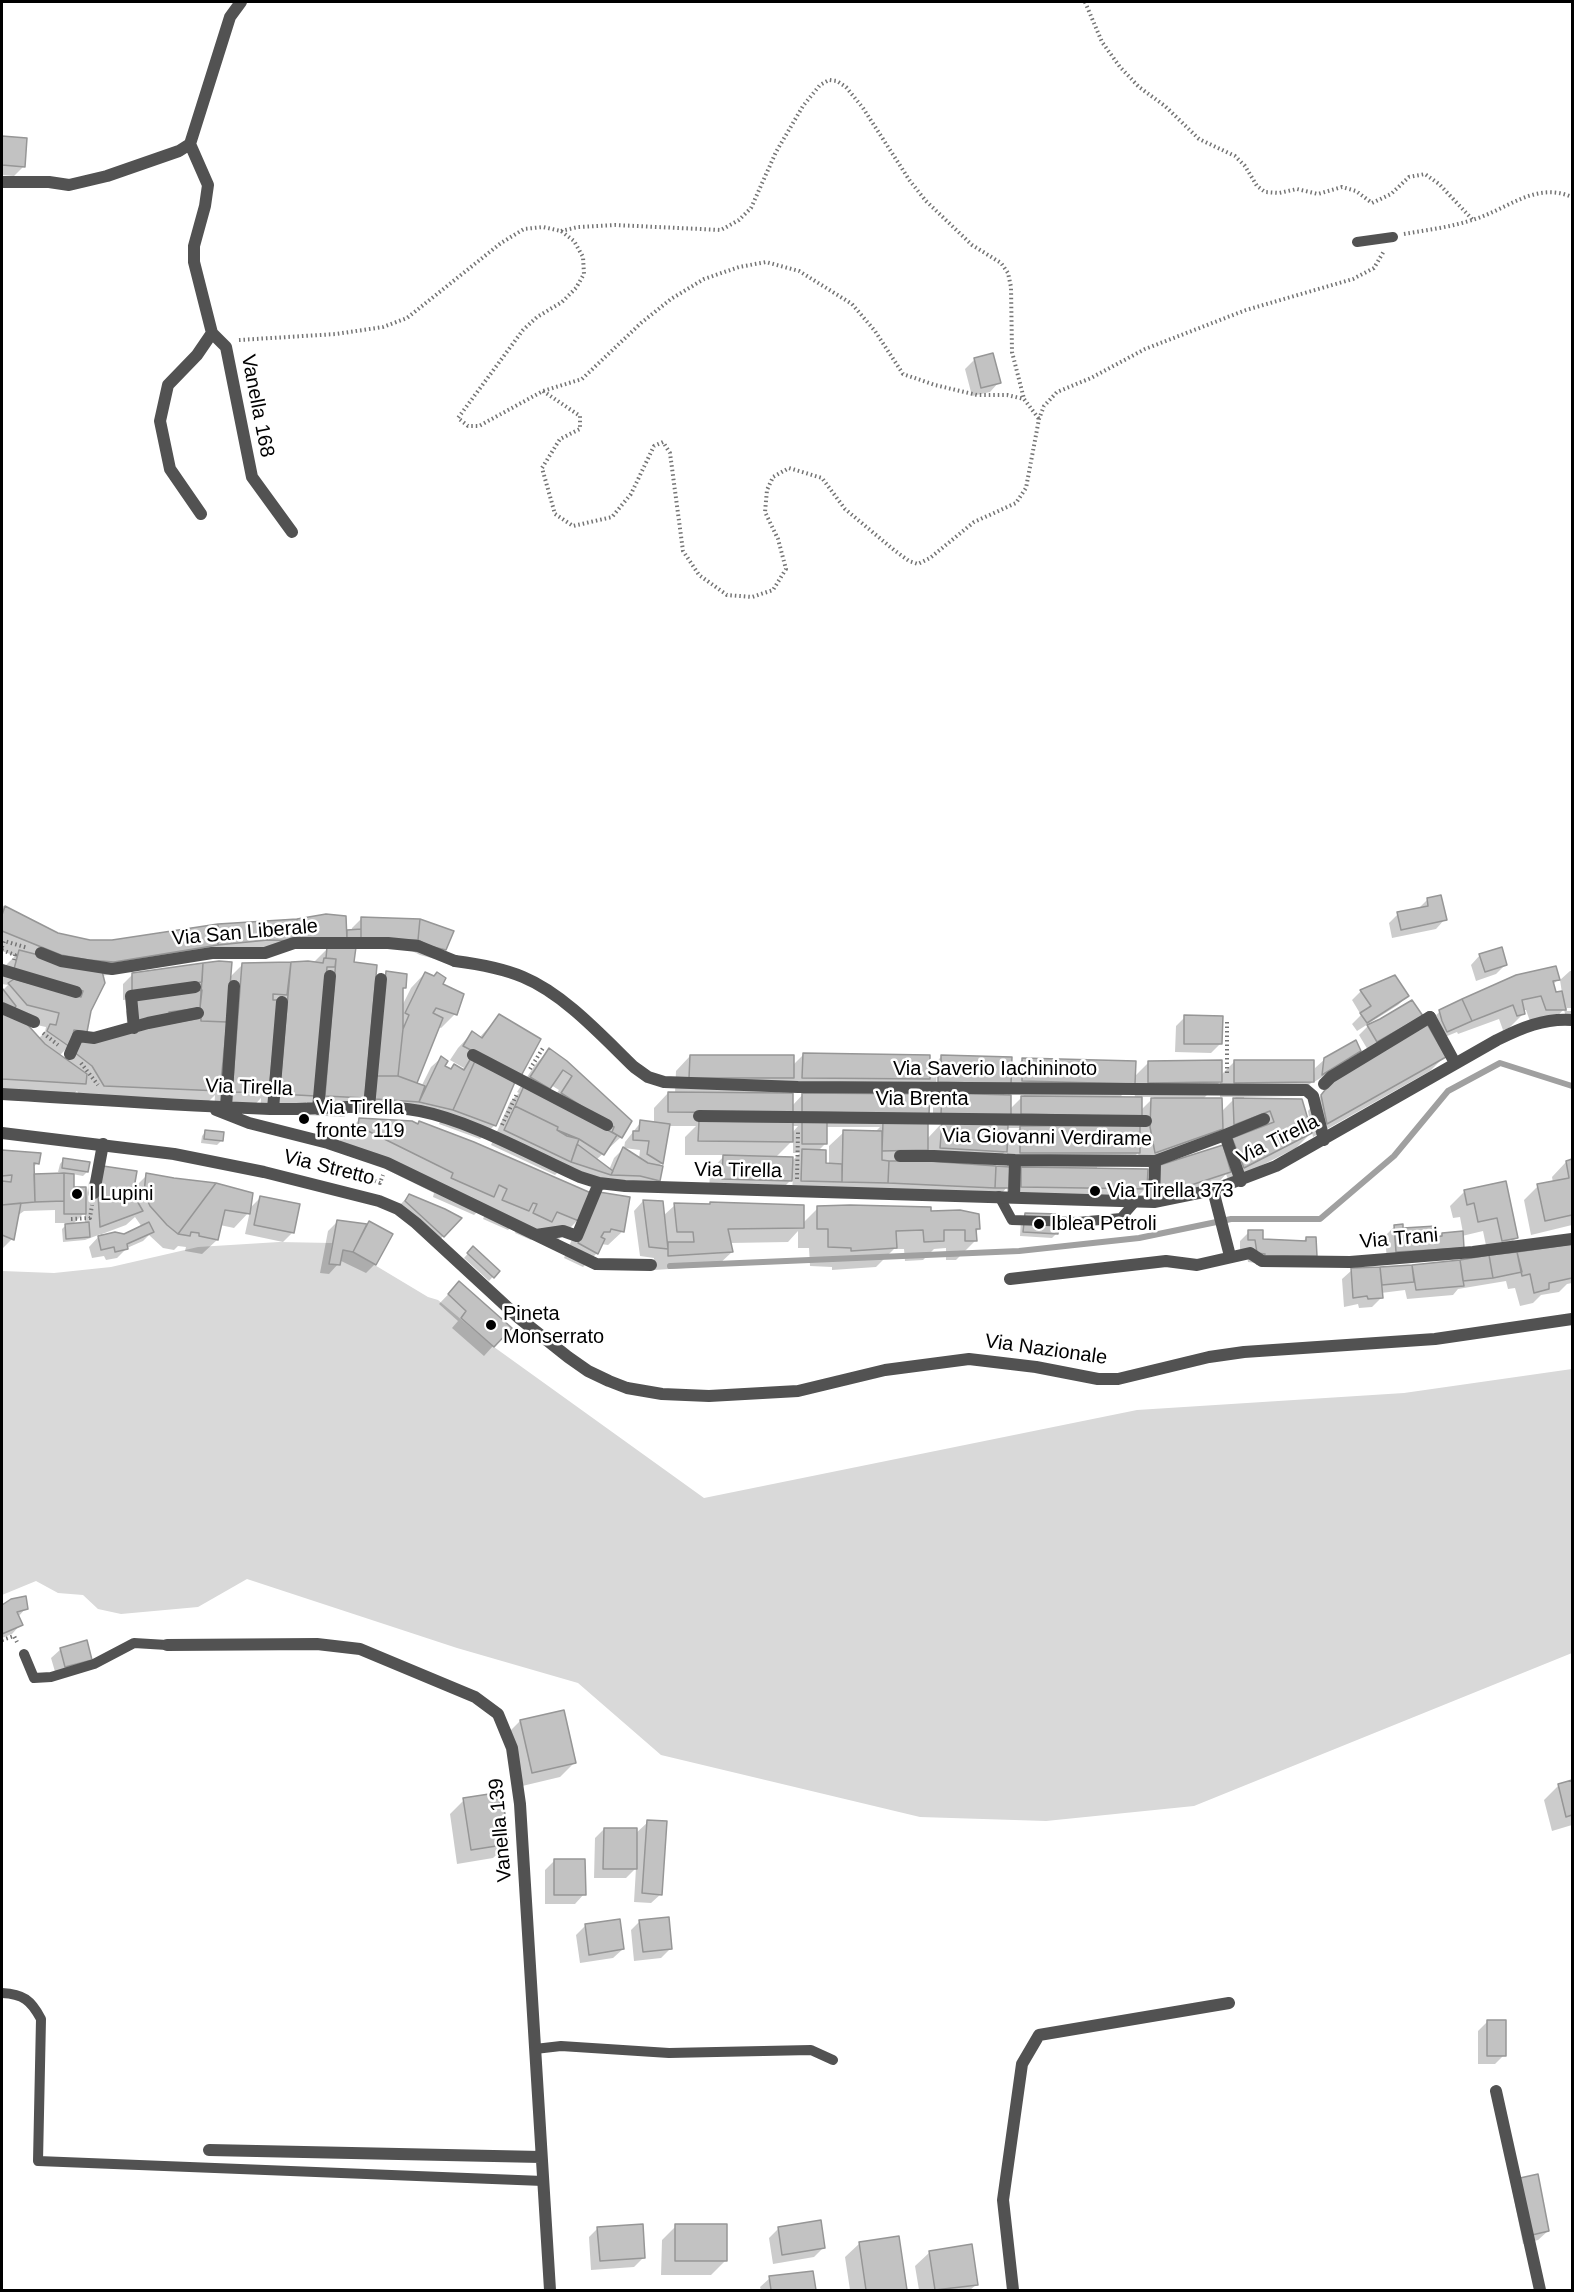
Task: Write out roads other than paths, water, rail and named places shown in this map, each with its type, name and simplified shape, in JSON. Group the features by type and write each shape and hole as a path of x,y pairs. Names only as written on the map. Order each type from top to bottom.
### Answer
{"street":[{"path":"2,182 49,182 69,185 106,176 179,151 190,144 230,17 241,2"},
{"name":"Vanella 168","path":"190,144 208,185 206,206 194,246 194,262 212,333 226,347 252,477 292,532"},
{"path":"201,514 170,470 160,421 168,385 197,355 212,333"},
{"name":"Via San Liberale","path":"42,953 61,961 112,969 212,952 265,953 294,944 418,946 455,961 483,965 524,977 559,999 634,1067"},
{"path":"2,970 76,992"},
{"path":"318,1108 330,976"},
{"path":"369,1107 381,979"},
{"path":"226,1107 234,986"},
{"path":"134,1028 131,996 195,987"},
{"path":"273,1109 282,1002"},
{"path":"2,1008 34,1022"},
{"path":"70,1054 78,1036 94,1038 198,1013"},
{"path":"1324,1084 1331,1077 1430,1017 1455,1063"},
{"name":"Via Tirella","path":"2,1094 207,1107 273,1109 369,1107 419,1111 453,1120 580,1177 599,1183 674,1189 999,1196 1135,1202 1154,1201 1213,1190 1241,1181 1276,1166 1324,1140 1455,1063 1525,1026 1547,1021 1572,1020"},
{"path":"473,1055 607,1125"},
{"name":"Via Saverio Iachininoto","path":"634,1067 648,1077 688,1085 1306,1090 1313,1096 1324,1140"},
{"path":"207,1107 249,1123 328,1143 387,1163 596,1264 651,1265"},
{"name":"Via Brenta","path":"699,1116 1146,1121"},
{"name":"Via Giovanni Verdirame","path":"900,1156 1155,1161 1264,1119"},
{"name":"Via Stretto","path":"2,1133 174,1154 352,1193 398,1209 519,1318 588,1371"},
{"path":"1225,1135 1241,1181"},
{"path":"94,1193 103,1144"},
{"path":"1014,1197 1015,1160"},
{"path":"1154,1201 1155,1161"},
{"path":"536,1235 563,1231 577,1236 599,1183"},
{"path":"1010,1279 1166,1261 1197,1265 1230,1256 1213,1190"},
{"name":"Via Trani","path":"1230,1256 1250,1253 1262,1261 1350,1262 1473,1252 1572,1239"},
{"name":"Via Nazionale","path":"588,1371 627,1388 662,1394 709,1396 798,1391 885,1370 969,1359 1036,1367 1098,1379 1118,1379 1209,1357 1244,1352 1472,1336 1572,1319"},
{"name":"Vanella 139","path":"167,1645 317,1644 360,1650 475,1697 498,1714 512,1748 520,1803 550,2290"},
{"path":"1013,2290 1003,2200 1022,2064 1039,2035 1229,2003"},
{"path":"1496,2091 1540,2290"},
{"path":"209,2150 541,2157"}],"lane":[{"path":"1357,242 1393,237"},
{"path":"999,1196 1012,1220 1078,1222 1121,1218 1135,1202"},
{"path":"24,1653 34,1678 51,1677 94,1664 134,1643 167,1645"},
{"path":"2,1993 18,1994 34,2006 41,2019 38,2161 543,2181"},
{"path":"534,2049 561,2046 669,2054 811,2050 833,2060"}],"waterway":[{"path":"670,1266 1019,1251 1139,1238 1231,1219 1320,1219 1394,1156 1448,1091 1500,1063 1572,1086"}],"place":[{"name":"Via Tirella fronte 119","path":"304,1119"},
{"name":"Via Tirella 373","path":"1095,1191"},
{"name":"I Lupini","path":"77,1194"},
{"name":"Iblea Petroli","path":"1039,1224"},
{"name":"Pineta Monserrato","path":"491,1325"}]}
